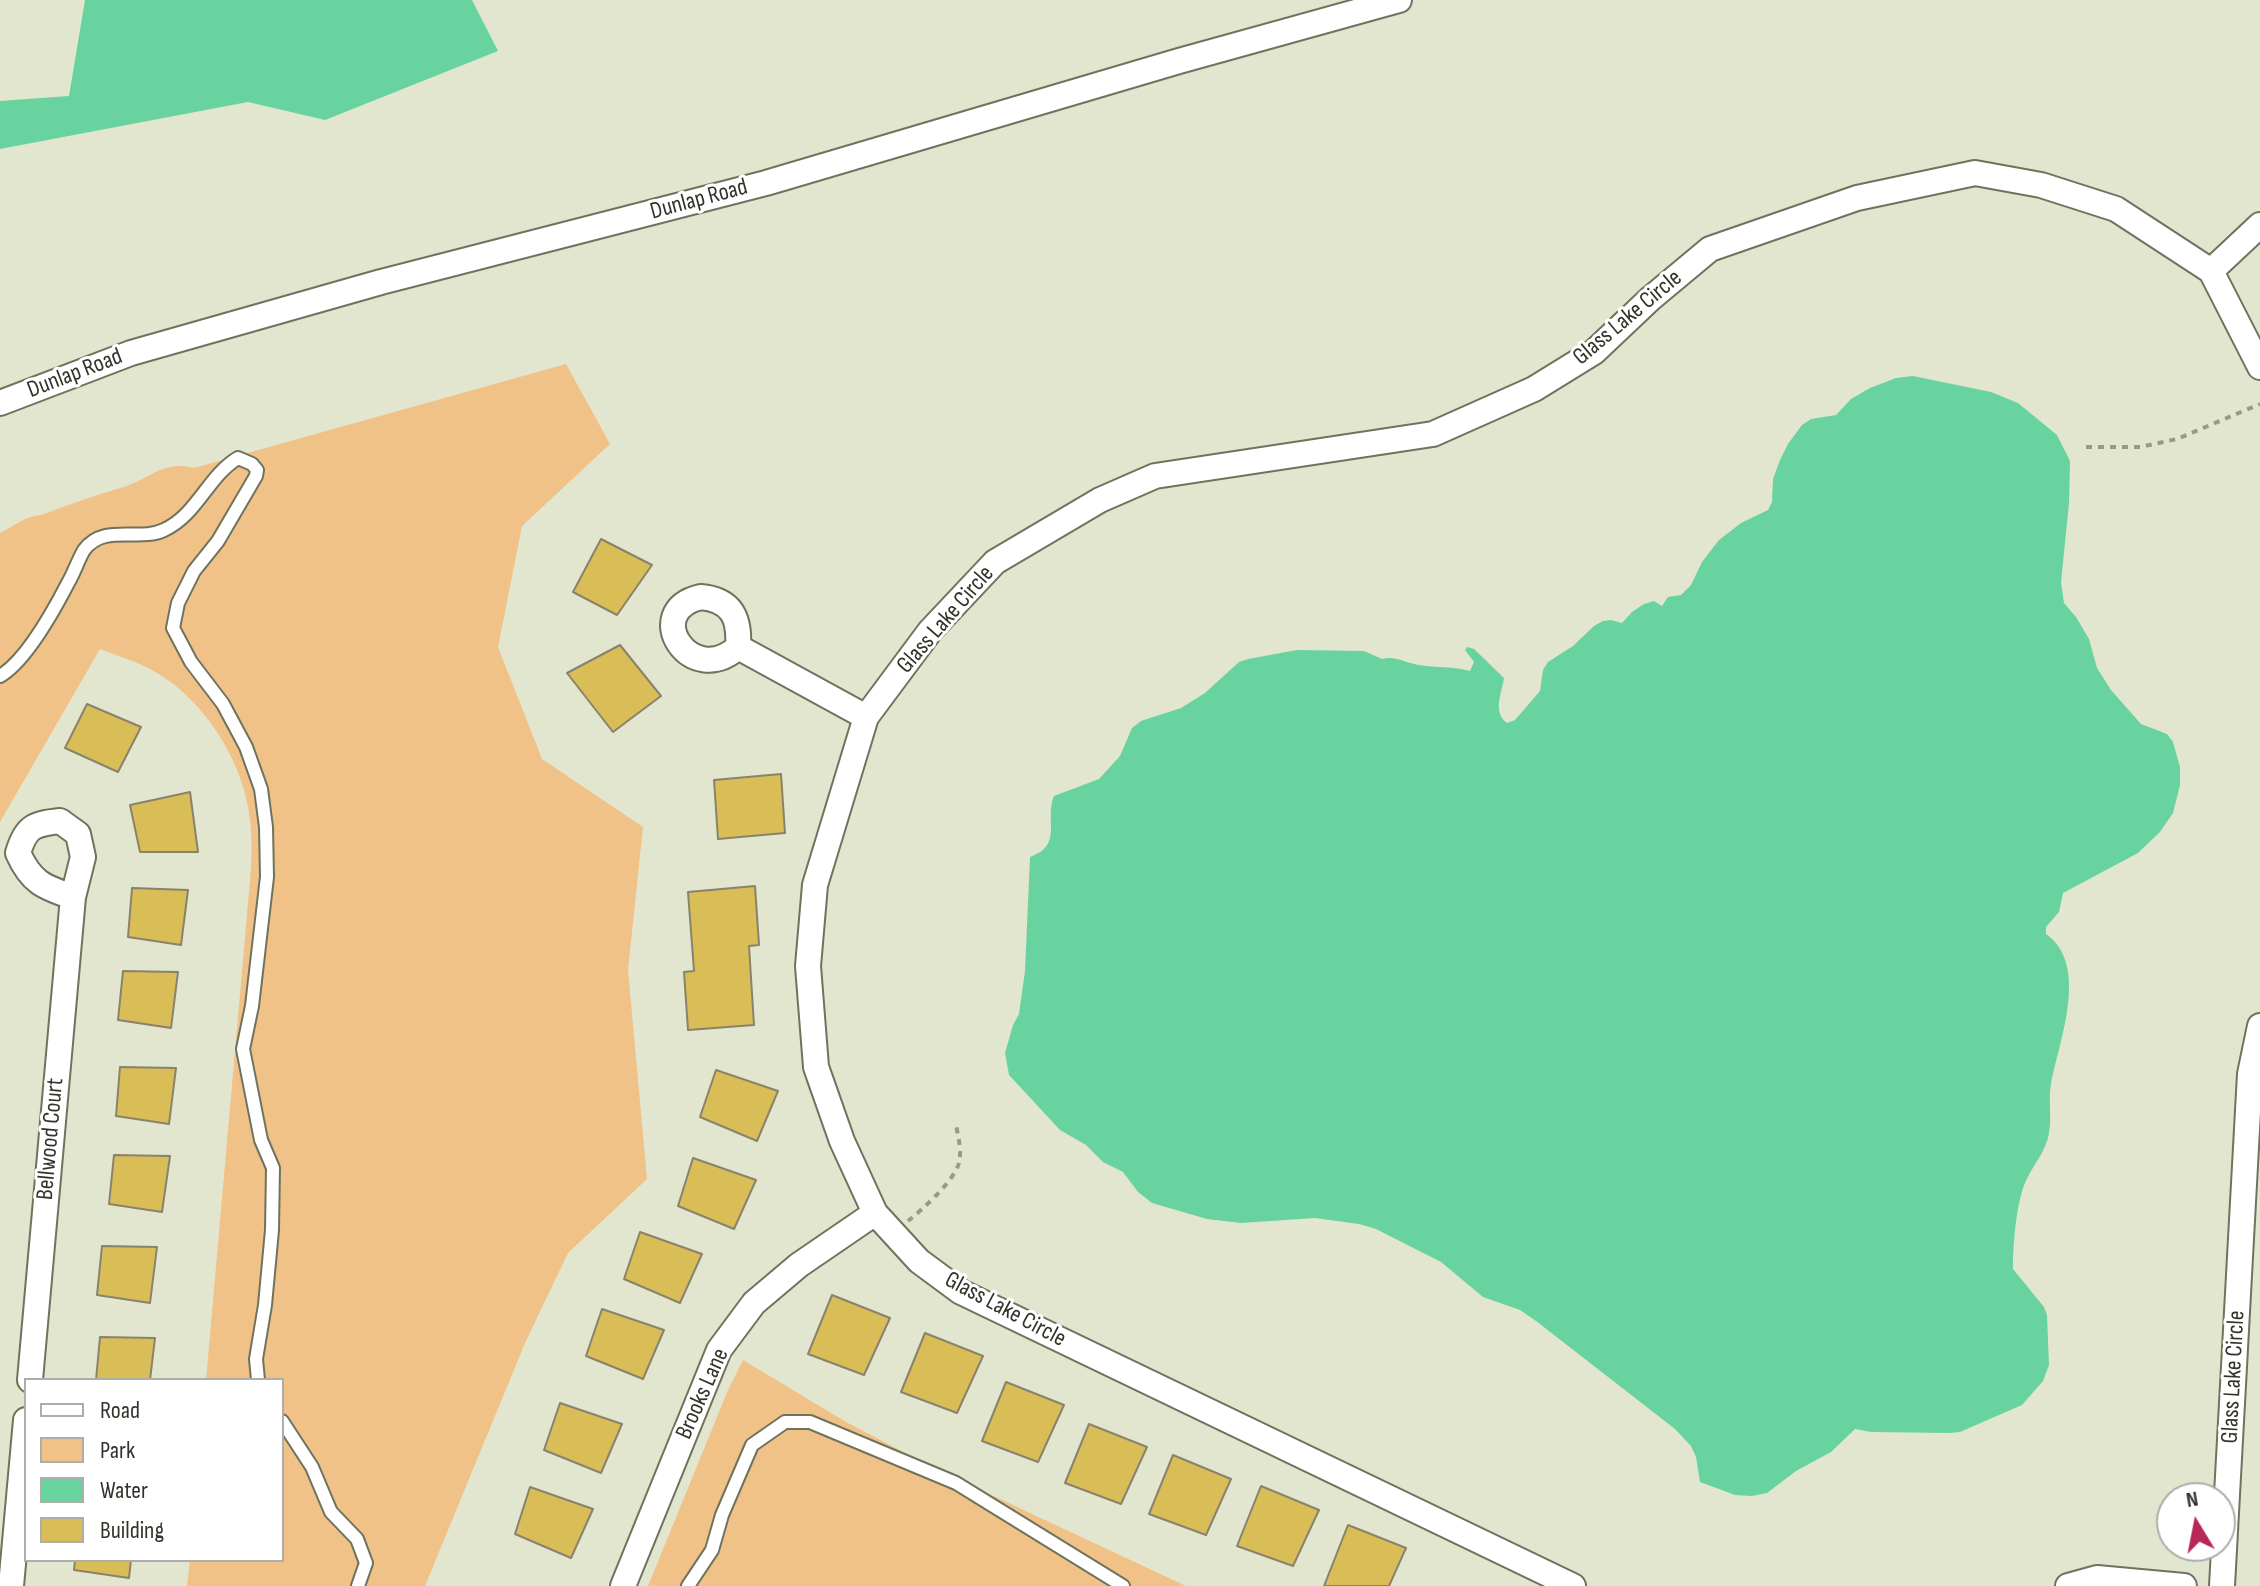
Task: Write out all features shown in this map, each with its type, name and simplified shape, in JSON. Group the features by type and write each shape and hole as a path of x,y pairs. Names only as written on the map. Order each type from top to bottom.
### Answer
{"street":[{"name":"Dunlap Road","path":"0,403 131,353 381,282 766,183 1393,1"},
{"name":"Glass Lake Circle","path":"1573,1586 961,1292 919,1261 875,1213 842,1141 816,1067 808,966 815,885 866,717 930,631 995,562 1100,500 1155,476 1433,434 1534,389 1594,352 1650,299 1710,249 1857,198 1975,173 2041,185 2116,209 2211,271 2260,367"},
{"path":"2211,271 2260,225"},
{"path":"738,647 866,717"},
{"name":"Bellwood Court","path":"30,1378 73,897"},
{"name":"Glass Lake Circle","path":"2222,1586 2250,1074 2260,1026"},
{"name":"Brooks Lane","path":"623,1586 719,1350 754,1303 799,1265 875,1213"},
{"path":"11,1586 17,1435"},
{"path":"2068,1586 2097,1578 2184,1586"}],"lane":[{"path":"0,676 10,670 39,631 68,585 85,548 105,535 161,532 179,521 226,465 238,458 252,464 257,470 218,541 194,571 178,603 173,628 191,662 223,704 246,747 261,789 266,827 267,877 252,1006 243,1049 261,1140 273,1168 271,1245 256,1359 258,1378"},
{"path":"688,1586 712,1550 722,1515 752,1445 785,1422 810,1422 956,1483 1123,1586"},
{"path":"284,1424 312,1467 331,1512 357,1539 366,1563 358,1586"}],"path":[{"path":"2086,447 2140,447 2177,439 2260,404"},
{"path":"894,1233 951,1178 959,1164 956,1124"}],"green space":[{"path":"566,364 610,444 522,526 498,647 542,759 643,827 628,970 647,1179 568,1253 525,1343 425,1586 187,1586 190,1562 284,1562 284,1378 206,1378 251,869 248,807 237,769 218,733 178,688 155,672 100,649 0,822 0,533 30,517 124,487 165,468 194,468"},
{"path":"743,1360 846,1422 936,1469 1186,1586 648,1586"}],"water":[{"path":"85,0 472,0 498,51 325,120 248,102 0,149 0,101 69,96"},
{"path":"1913,376 1991,392 2018,403 2057,435 2070,461 2061,582 2064,603 2089,639 2097,668 2111,690 2141,724 2167,734 2173,742 2180,767 2180,785 2173,813 2160,832 2138,853 2063,893 2059,912 2046,927 2046,934 2059,948 2066,964 2068,1004 2051,1084 2047,1140 2025,1183 2016,1225 2013,1269 2047,1315 2049,1365 2043,1381 2022,1405 1960,1432 1871,1432 1855,1429 1831,1452 1796,1471 1767,1493 1735,1495 1700,1482 1691,1446 1675,1429 1536,1321 1520,1310 1483,1297 1441,1262 1376,1229 1359,1224 1315,1218 1241,1223 1207,1219 1152,1203 1138,1192 1123,1172 1103,1162 1086,1145 1060,1130 1009,1075 1005,1053 1019,1014 1025,971 1030,857 1047,846 1050,839 1054,796 1099,779 1120,756 1132,728 1141,721 1181,708 1205,693 1239,662 1248,659 1297,650 1364,651 1382,659 1470,671 1474,662 1465,650 1467,647 1474,649 1504,678 1500,713 1507,723 1515,720 1540,691 1543,670 1548,662 1603,621 1622,623 1644,604 1654,601 1662,606 1668,597 1681,595 1691,585 1702,562 1719,540 1741,523 1768,510 1780,460 1802,425 1811,419 1836,415 1851,399 1870,388 1896,378"}],"building":[{"path":"601,539 652,565 617,615 573,592"},
{"path":"620,645 661,696 613,732 567,673"},
{"path":"87,704 141,727 118,772 65,748"},
{"path":"781,774 785,833 718,839 714,780"},
{"path":"190,792 198,852 140,852 130,805"},
{"path":"755,886 759,945 749,946 754,1025 688,1030 684,972 694,971 688,892"},
{"path":"132,888 188,890 181,945 128,937"},
{"path":"123,971 178,972 171,1028 118,1020"},
{"path":"120,1067 176,1068 169,1124 116,1116"},
{"path":"716,1070 778,1091 757,1141 700,1117"},
{"path":"114,1155 170,1156 162,1212 109,1204"},
{"path":"693,1158 756,1180 734,1229 678,1206"},
{"path":"640,1232 702,1254 680,1303 624,1279"},
{"path":"102,1246 157,1247 150,1303 97,1295"},
{"path":"832,1295 890,1318 864,1375 808,1354"},
{"path":"602,1309 664,1330 643,1379 586,1356"},
{"path":"925,1333 983,1356 957,1413 901,1392"},
{"path":"100,1337 155,1338 150,1378 96,1378"},
{"path":"1006,1382 1064,1405 1038,1462 982,1441"},
{"path":"560,1403 622,1424 601,1473 544,1450"},
{"path":"1089,1424 1147,1447 1121,1504 1065,1483"},
{"path":"1173,1455 1231,1479 1206,1535 1149,1514"},
{"path":"1261,1486 1319,1510 1293,1566 1237,1546"},
{"path":"530,1487 593,1509 571,1558 515,1534"},
{"path":"1348,1525 1406,1548 1389,1586 1324,1586"},
{"path":"75,1562 131,1562 129,1578 74,1570"}]}
